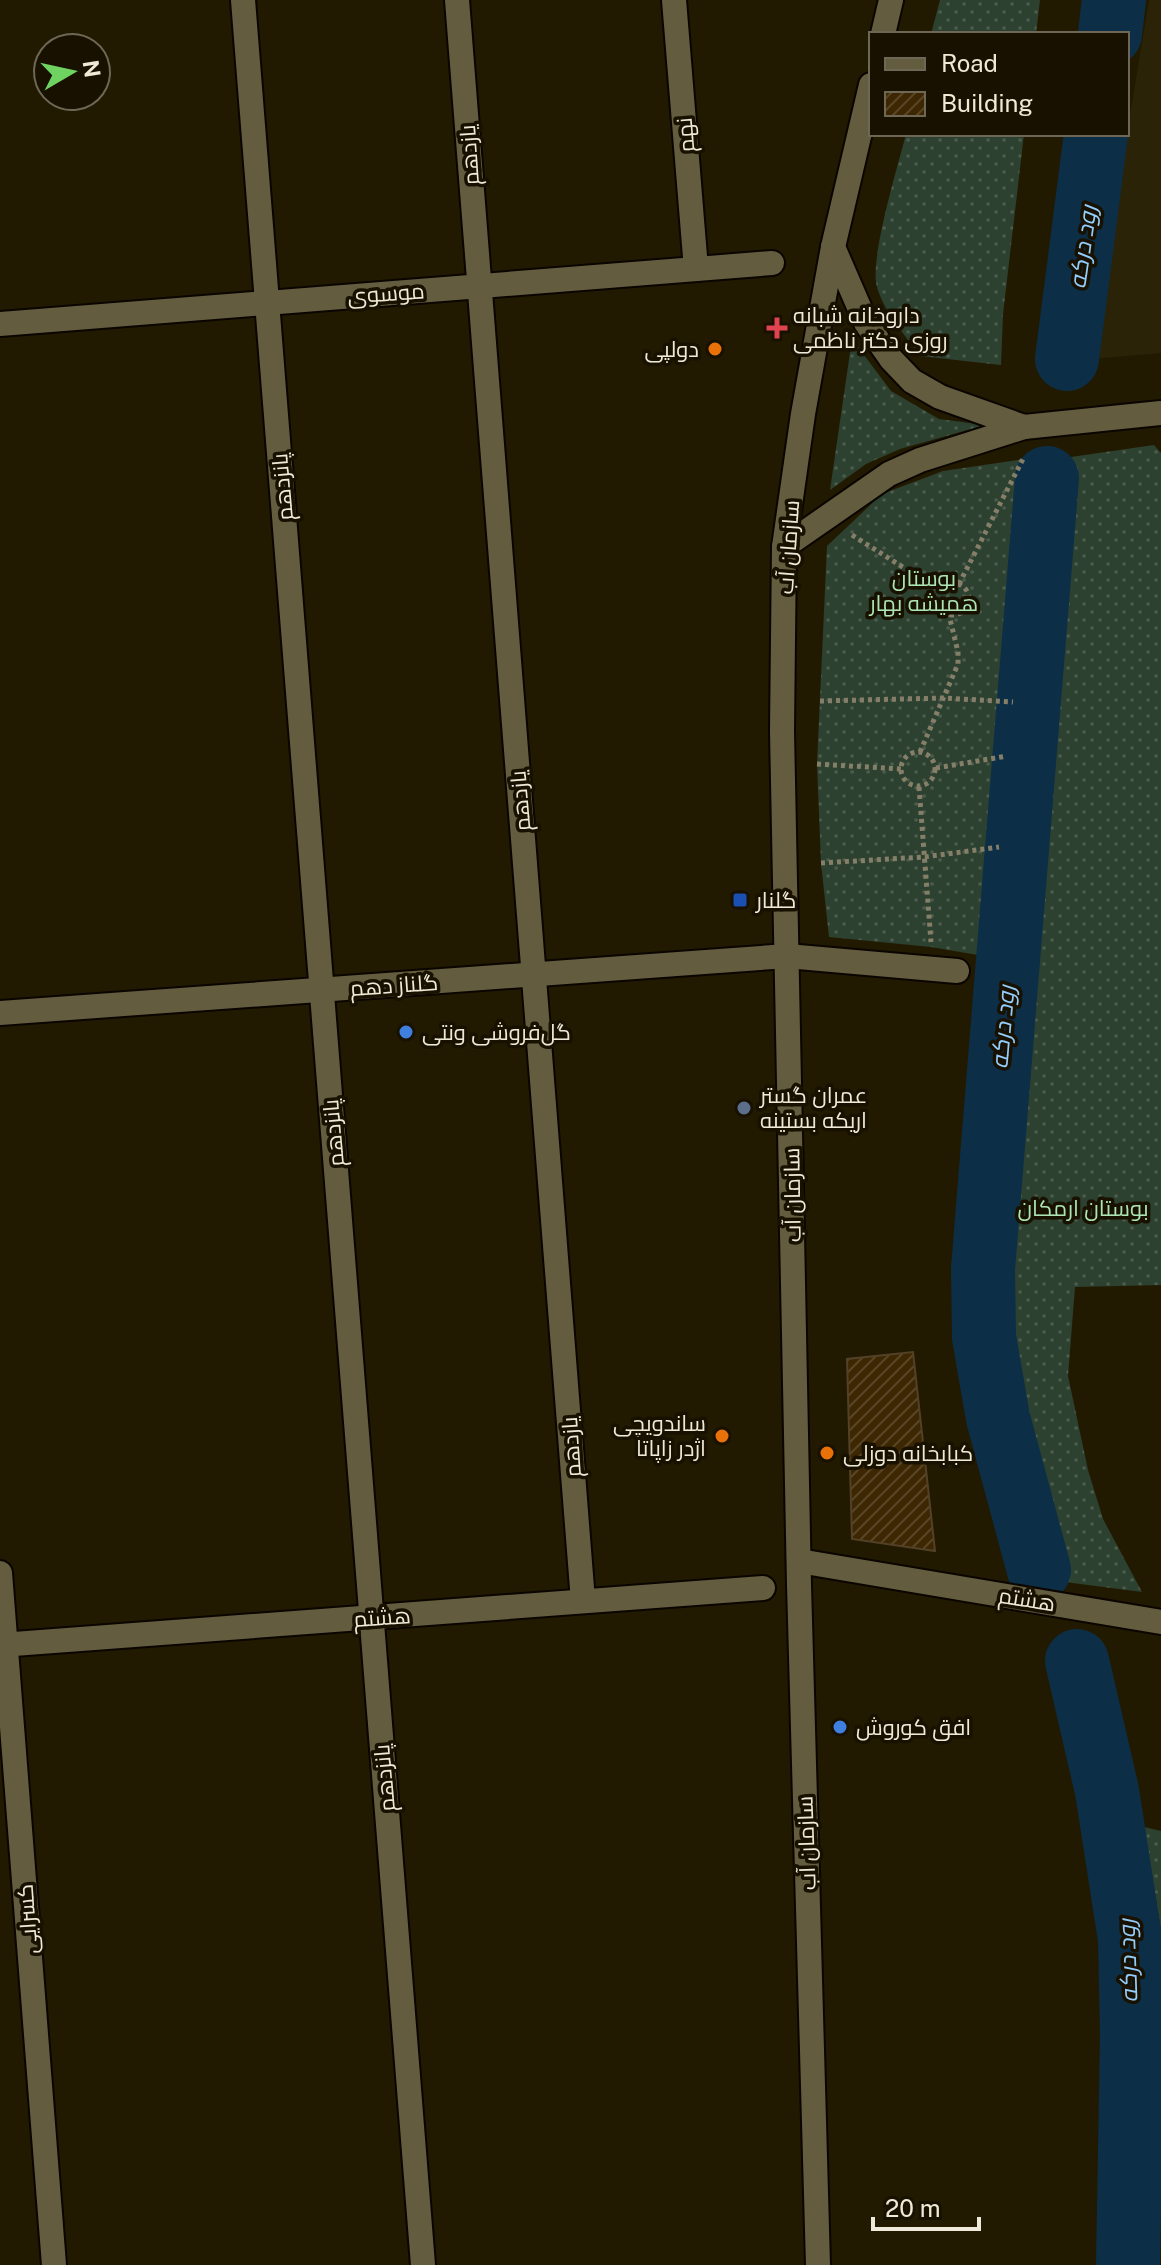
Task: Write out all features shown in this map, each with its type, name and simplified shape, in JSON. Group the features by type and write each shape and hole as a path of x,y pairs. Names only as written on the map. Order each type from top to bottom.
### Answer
{"street":[{"name":"پانزدهم","path":"243,0 423,2265"},
{"name":"یازدهم","path":"457,0 583,1601"},
{"name":"نهم","path":"674,0 696,269"},
{"path":"883,32 891,0"},
{"name":"سازمان آب","path":"818,2265 799,1561 782,731 784,547 803,414 833,247 869,94"},
{"path":"833,247 866,323 891,359 912,381 940,397 1024,427"},
{"name":"موسوی","path":"0,324 772,263"},
{"path":"784,547 889,474 920,460 1024,427 1161,413"},
{"name":"گلناز دهم","path":"0,1013 787,956 957,971"},
{"name":"هشتم","path":"799,1561 1161,1622"},
{"name":"کسرایی","path":"0,1573 3,1645 54,2265"},
{"name":"هشتم","path":"3,1645 763,1588"}],"path":[{"path":"959,584 1024,459 1024,427"},
{"path":"843,529 939,590"},
{"path":"920,752 930,757 936,768 929,783 919,787 909,783 901,769 905,758 920,752 958,664 949,615 937,605 939,590 948,584 959,584"},
{"path":"949,615 959,614 967,607 968,596 959,584"},
{"path":"820,701 944,698 1013,702"},
{"path":"936,768 1007,756"},
{"path":"817,764 901,769"},
{"path":"919,787 931,947"},
{"path":"821,863 924,857 999,847"}],"shaded area":[{"path":"1149,0 1161,0 1161,353 1090,359 1129,136"}],"green space":[{"path":"940,0 1040,0 1036,32 932,32"},
{"path":"905,136 1024,136 1003,314 1001,365 920,356 890,315 877,287 877,256"},
{"path":"852,339 891,391 939,419 985,425 900,449 866,464 830,490"},
{"name":"بوستان ارمکان","path":"1154,445 1161,453 1161,1285 1075,1287 1068,1376 1088,1470 1103,1519 1142,1592 1065,1582 1050,1553 1024,1461 998,1280 1071,457"},
{"name":"بوستان همیشه بهار","path":"1024,459 1032,479 990,957 931,947 829,937 821,863 817,764 827,546 882,494 943,471"},
{"path":"1144,1827 1161,1831 1161,1930"}],"building":[{"path":"913,1352 935,1551 852,1539 847,1359"}],"waterway":[{"name":"رود درکه","path":"1110,32 1114,0"},
{"name":"رود درکه","path":"1067,359 1096,136"},
{"name":"رود درکه","path":"1039,1570 998,1418 984,1337 983,1269 1047,478"},
{"name":"رود درکه","path":"1077,1661 1107,1791 1130,1939 1132,2033 1128,2265"}],"place":[{"name":"داروخانه شبانه روزی دکتر ناظمی","path":"777,328"},
{"name":"دولپی","path":"715,349"},
{"name":"گلنار","path":"740,900"},
{"name":"گل‌فروشی ونتی","path":"406,1032"},
{"name":"عمران گستر اریکه بستینه","path":"744,1108"},
{"name":"ساندویچی اژدر زاپاتا","path":"722,1436"},
{"name":"کبابخانه دوزلی","path":"827,1453"},
{"name":"افق کوروش","path":"840,1727"}]}
